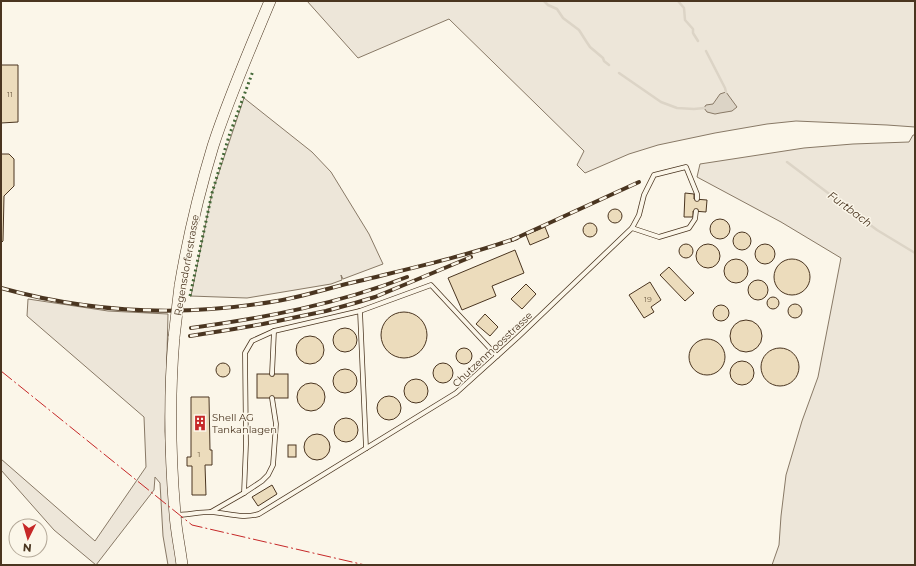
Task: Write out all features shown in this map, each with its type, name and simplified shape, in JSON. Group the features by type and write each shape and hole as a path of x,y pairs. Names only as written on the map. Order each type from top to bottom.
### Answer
{"street":[{"name":"Regensdorferstrasse","path":"182,565 175,515 171,449 170,396 174,337 180,286 187,244 199,194 214,145 270,1"}],"lane":[{"name":"Chutzenmoosstrasse","path":"175,515 210,512 241,516 259,514 456,394 632,228 639,215 644,195 654,175 686,168 697,194 697,200"},
{"path":"632,228 659,237 689,228 695,219 696,212"},
{"path":"244,493 246,444 245,353 252,340 274,330 360,311 431,286 498,356"},
{"path":"360,311 366,448"},
{"path":"272,374 274,330"},
{"path":"210,512 244,493 268,475 273,465 276,424 272,398"}],"shaded area":[{"path":"307,1 915,1 915,127 796,121 767,124 658,145 629,154 585,173 577,165 584,151 449,19 358,58"},
{"path":"726,92 737,107 732,111 715,114 707,112 704,108 706,105 713,104 720,94"},
{"path":"244,98 312,152 331,172 369,234 383,264 343,279 341,275 342,280 331,284 247,298 190,296 212,193"},
{"path":"913,135 915,135 915,565 772,565 779,545 786,475 802,421 818,377 841,258 781,222 697,177 700,164 804,148 909,142"},
{"path":"28,299 108,311 168,314 165,431 169,501 178,565 168,565 163,536 160,483 155,477 154,490 96,565 54,530 48,523 48,518 43,518 1,470 1,459 95,541 146,467 144,417 27,316"}],"building":[{"path":"1,65 18,65 18,122 1,123"},
{"path":"1,154 9,154 14,159 14,186 4,196 3,241 1,243"},
{"path":"685,193 694,194 694,199 707,200 706,212 693,211 693,217 684,217"},
{"path":"615,209 620,211 622,216 620,221 615,223 610,221 608,216 610,211"},
{"path":"720,219 727,222 730,229 727,236 720,239 713,236 710,229 713,222"},
{"path":"587,223 593,223 597,227 597,233 593,237 587,237 583,233 583,227"},
{"path":"545,227 549,237 530,245 526,235"},
{"path":"738,232 746,232 751,237 749,248 746,250 738,250 733,245 733,237"},
{"path":"686,244 691,246 693,251 691,256 686,258 681,256 679,251 681,246"},
{"path":"708,244 716,248 720,256 716,264 708,268 700,264 696,256 700,248"},
{"path":"765,244 772,247 775,254 772,261 765,264 758,261 755,254 758,247"},
{"path":"515,250 524,273 492,286 496,296 462,310 448,278"},
{"path":"736,259 745,262 748,271 745,280 736,283 727,280 724,271 727,262"},
{"path":"792,259 805,264 810,277 805,290 792,295 779,290 774,277 779,264"},
{"path":"669,267 694,293 685,301 660,275"},
{"path":"758,280 765,283 768,290 765,297 758,300 751,297 748,290 751,283"},
{"path":"650,282 661,300 651,307 654,312 644,318 629,295"},
{"path":"526,284 536,294 522,309 511,299"},
{"path":"773,297 777,299 779,303 777,307 773,309 769,307 767,303 769,299"},
{"path":"795,304 800,306 802,311 800,316 795,318 790,316 788,311 790,306"},
{"path":"721,305 727,307 729,313 727,319 721,321 715,319 713,313 715,307"},
{"path":"399,312 409,312 417,316 423,322 427,330 427,340 423,348 417,354 409,358 399,358 391,354 385,348 381,340 381,330 385,322 391,316"},
{"path":"485,314 498,327 490,336 476,324"},
{"path":"743,320 749,320 758,324 762,336 758,348 749,352 743,352 734,348 730,339 730,333 734,324"},
{"path":"345,328 353,332 357,340 353,348 345,352 337,348 333,340 337,332"},
{"path":"310,336 320,340 324,350 320,360 310,364 300,360 296,350 300,340"},
{"path":"707,339 720,344 725,357 720,370 707,375 694,370 689,357 694,344"},
{"path":"461,348 467,348 472,353 470,362 467,364 461,364 456,359 456,353"},
{"path":"780,348 790,351 796,357 799,367 796,377 790,383 780,386 770,383 764,377 761,367 764,357 770,351"},
{"path":"742,361 750,365 754,373 750,381 742,385 734,381 730,373 734,365"},
{"path":"220,363 226,363 230,367 230,373 226,377 220,377 216,373 216,367"},
{"path":"443,363 450,366 453,373 450,380 443,383 436,380 433,373 436,366"},
{"path":"345,369 354,372 357,381 354,390 345,393 336,390 333,381 336,372"},
{"path":"257,374 288,374 288,398 257,398"},
{"path":"416,379 421,380 427,386 427,396 421,402 416,403 411,402 405,396 404,391 405,386 411,380"},
{"path":"311,383 321,387 325,397 321,407 311,411 301,407 297,397 301,387"},
{"path":"389,396 397,400 401,408 397,416 389,420 381,416 377,408 381,400"},
{"name":"Shell AG Tankanlagen","path":"191,397 209,397 210,450 212,450 212,465 205,465 206,495 192,495 192,466 187,466 187,457 191,457"},
{"path":"346,418 351,419 357,425 357,435 351,441 346,442 341,441 335,435 334,430 335,425 341,419"},
{"path":"317,434 326,438 330,447 326,456 317,460 308,456 304,447 308,438"},
{"path":"288,445 296,445 296,457 288,457"},
{"path":"272,485 277,494 258,506 252,497"}],"waterway":[{"path":"544,1 548,5 557,9 563,18 579,30 590,47 609,65"},
{"path":"678,1 684,8 685,20 693,29 693,33 698,41"},
{"name":"Furtbach","path":"706,51 726,92"},
{"path":"619,73 661,102 677,108 704,108"},
{"name":"Furtbach","path":"787,162 877,230 915,253"}],"railway":[{"path":"512,240 639,182"},
{"path":"1,288 69,303 138,310 173,311 242,306 277,301 308,294 459,256 517,238"},
{"path":"190,336 263,324 326,311 355,303 375,297 471,257"},
{"path":"191,328 246,320 300,309 381,287 407,277"}],"hedge":[{"path":"190,296 212,193 229,136 253,71"}],"power":[{"path":"1,371 192,525 365,565"}],"place":[{"name":"Shell AG Tankanlagen","path":"200,423"}]}
